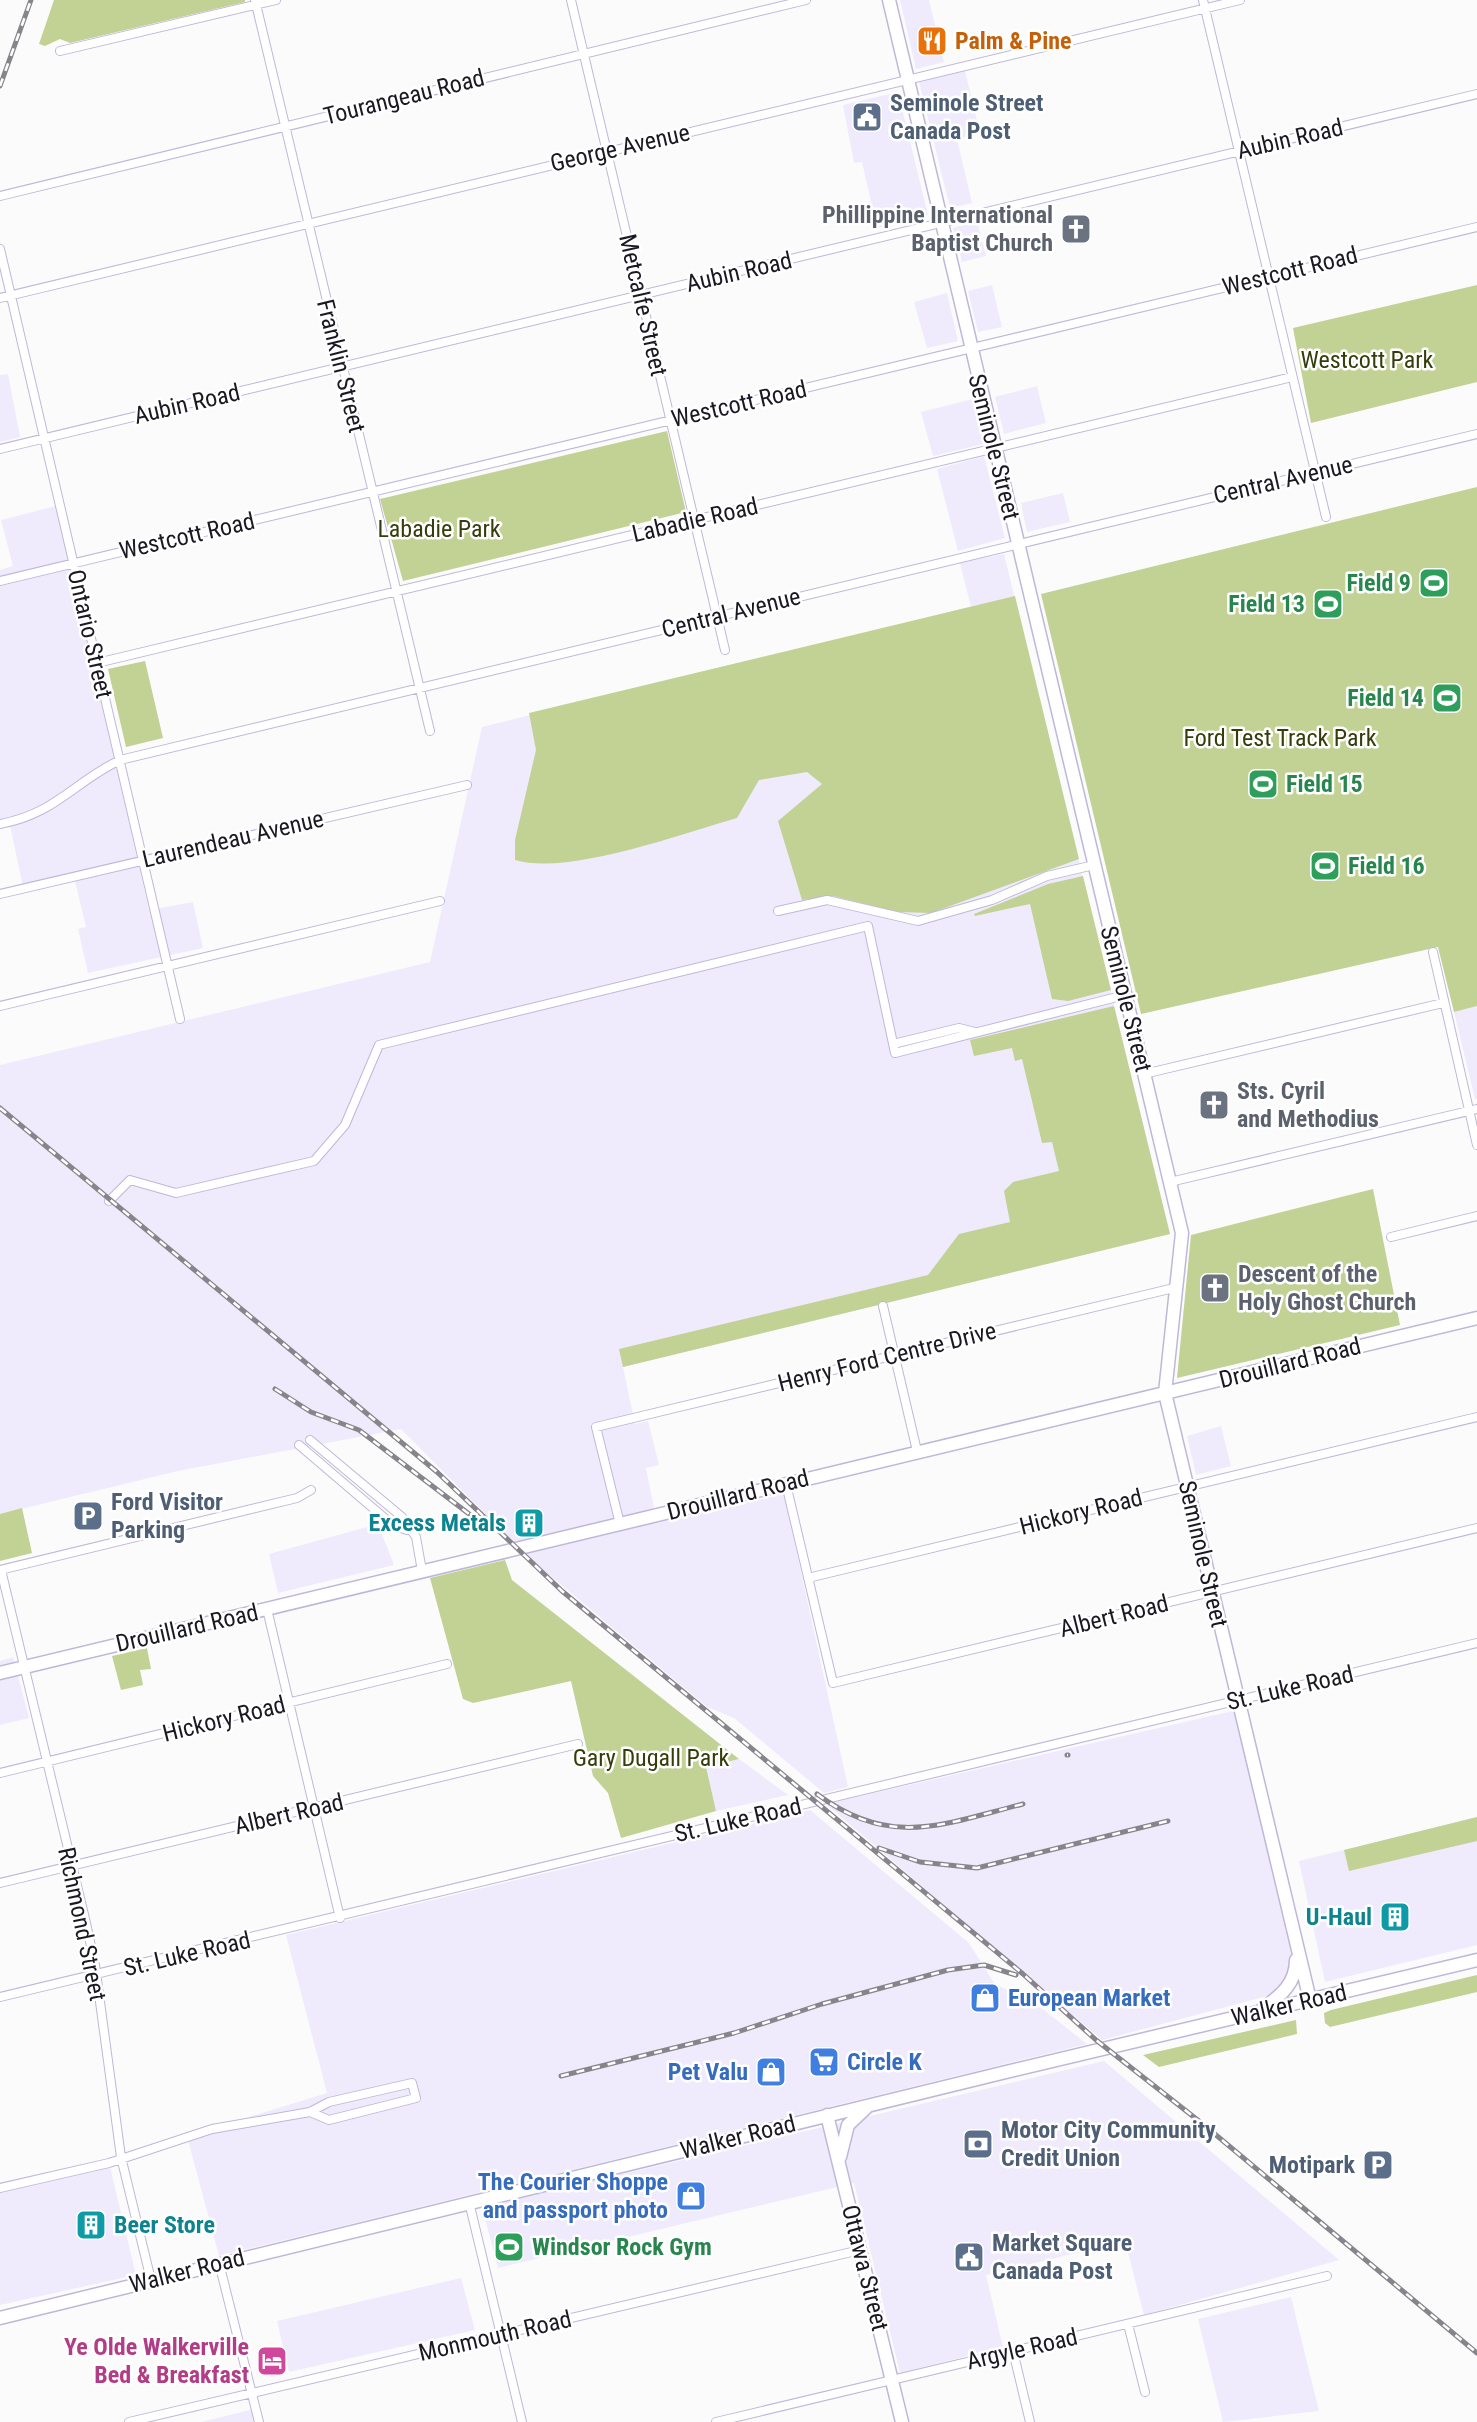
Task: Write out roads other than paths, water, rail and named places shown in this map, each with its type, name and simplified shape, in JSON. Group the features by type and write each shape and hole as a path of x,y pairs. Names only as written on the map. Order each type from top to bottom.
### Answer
{"street":[{"path":"60,51 255,2 276,0"},
{"name":"Metcalfe Street","path":"570,0 725,650"},
{"name":"Tourangeau Road","path":"1,195 806,0"},
{"name":"Seminole Street","path":"889,0 1182,1233 1165,1393 1310,2000"},
{"name":"George Avenue","path":"0,299 906,80 1204,4 1240,0"},
{"name":"Franklin Street","path":"255,2 430,731"},
{"path":"1204,4 1326,517"},
{"name":"Aubin Road","path":"0,449 1477,94"},
{"name":"Westcott Road","path":"0,581 1477,226"},
{"name":"Ontario Street","path":"0,249 180,1019"},
{"name":"Labadie Road","path":"97,663 1292,377"},
{"name":"Central Avenue","path":"0,824 25,820 54,806 120,761 1477,434"},
{"name":"Laurendeau Avenue","path":"0,894 467,785"},
{"path":"778,911 827,900 918,922 992,900 1047,876 1094,865"},
{"path":"0,1006 440,901"},
{"path":"109,1201 130,1180 176,1193 314,1161 345,1125 379,1045 868,926 893,1044 959,1028 975,1032 1125,995"},
{"path":"1433,952 1443,1003 1473,1110 1477,1145"},
{"path":"1144,1074 1443,1003"},
{"path":"1170,1182 1473,1110"},
{"path":"1391,1237 1477,1216"},
{"name":"Henry Ford Centre Drive","path":"620,1524 596,1427 1178,1287"},
{"path":"883,1307 917,1451"},
{"name":"Drouillard Road","path":"0,1673 1477,1318"},
{"name":"Hickory Road","path":"808,1578 1477,1417"},
{"path":"310,1440 401,1517 407,1530"},
{"path":"299,1445 394,1526 407,1530 416,1537 422,1571"},
{"path":"786,1484 808,1578"},
{"path":"1,1570 297,1498 311,1489"},
{"name":"Albert Road","path":"808,1578 833,1683 1477,1528"},
{"name":"Richmond Street","path":"1,1570 86,1923 121,2157 152,2280"},
{"path":"267,1609 340,1918"},
{"name":"St. Luke Road","path":"0,1997 340,1918 1477,1643"},
{"name":"Hickory Road","path":"0,1773 447,1664"},
{"name":"Albert Road","path":"0,1883 578,1744"},
{"path":"1254,2013 1284,1994 1296,1968 1297,1949"},
{"name":"Walker Road","path":"0,2318 871,2104 1477,1960"},
{"path":"0,2188 109,2163 212,2129 310,2112 329,2102 412,2083 416,2098 329,2120 310,2112"},
{"path":"839,2164 848,2125 871,2104"},
{"name":"Ottawa Street","path":"827,2115 902,2422"},
{"path":"469,2202 522,2422"},
{"name":"Monmouth Road","path":"130,2422 860,2250"},
{"path":"219,2263 259,2422"},
{"name":"Argyle Road","path":"716,2422 1327,2276"},
{"path":"1128,2323 1146,2392"},
{"path":"1013,2351 1030,2422"},
{"path":"764,2411 767,2421"}],"railway":[{"path":"0,86 31,0"},
{"path":"0,1108 437,1472 562,1591 1023,1974 1096,2040 1204,2125 1477,2353"},
{"path":"275,1389 311,1412 359,1430 473,1517"},
{"path":"817,1794 844,1811 869,1822 894,1827 942,1824 1023,1804"},
{"path":"879,1848 920,1862 977,1868 1168,1821"},
{"path":"561,2076 734,2033 822,2004 948,1970 984,1965 1016,1975"}],"place":[{"name":"Palm & Pine","path":"932,41"},
{"name":"Seminole Street Canada Post","path":"867,117"},
{"name":"Phillippine International Baptist Church","path":"1076,229"},
{"name":"Field 9","path":"1434,583"},
{"name":"Field 13","path":"1328,604"},
{"name":"Field 14","path":"1447,698"},
{"name":"Field 15","path":"1263,784"},
{"name":"Field 16","path":"1325,866"},
{"name":"Sts. Cyril and Methodius","path":"1214,1105"},
{"name":"Descent of the Holy Ghost Church","path":"1215,1288"},
{"name":"Ford Visitor Parking","path":"88,1516"},
{"name":"Excess Metals","path":"529,1523"},
{"name":"U-Haul","path":"1395,1917"},
{"name":"European Market","path":"985,1998"},
{"name":"Circle K","path":"824,2062"},
{"name":"Pet Valu","path":"771,2072"},
{"name":"Motor City Community Credit Union","path":"978,2144"},
{"name":"Motipark","path":"1378,2165"},
{"name":"The Courier Shoppe and passport photo","path":"691,2196"},
{"name":"Beer Store","path":"91,2225"},
{"name":"Windsor Rock Gym","path":"509,2247"},
{"name":"Market Square Canada Post","path":"969,2257"},
{"name":"Ye Olde Walkerville Bed & Breakfast","path":"272,2361"}],"park label":[{"name":"Westcott Park","path":"1367,360"},
{"name":"Labadie Park","path":"439,529"},
{"name":"Ford Test Track Park","path":"1280,738"},
{"name":"Gary Dugall Park","path":"651,1758"}]}
